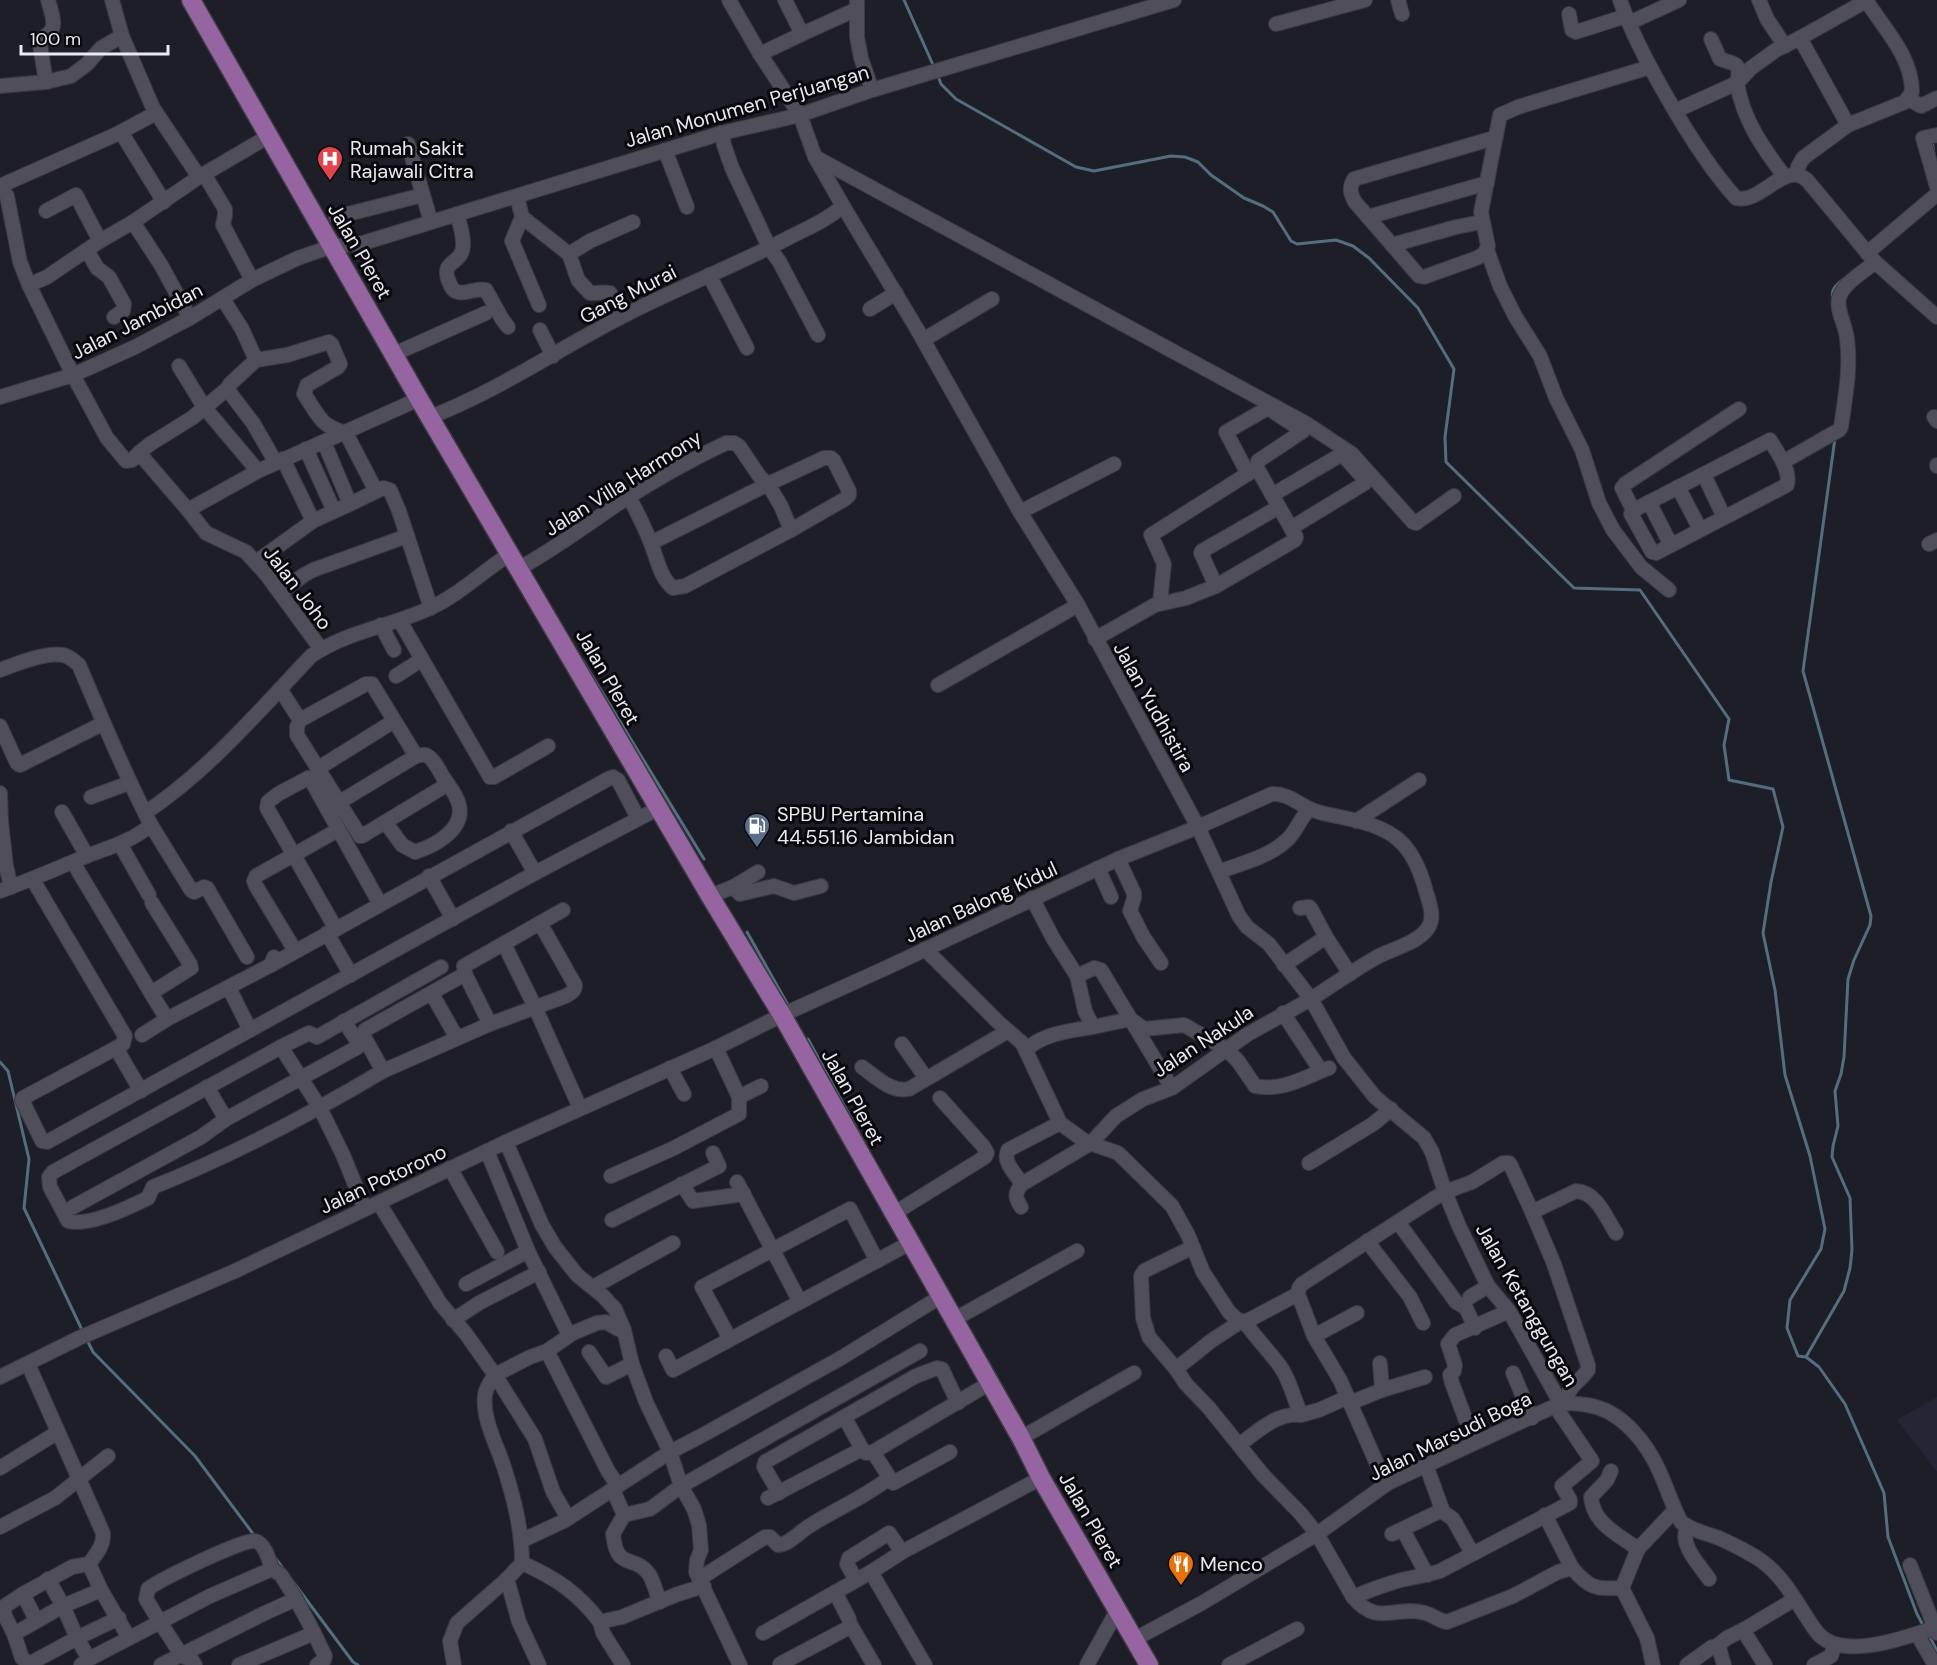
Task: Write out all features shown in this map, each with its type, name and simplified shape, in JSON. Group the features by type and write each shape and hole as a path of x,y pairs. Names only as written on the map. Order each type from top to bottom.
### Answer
{"main road":[{"name":"Jalan Pleret","path":"191,0 330,247 782,1015 1021,1438 1041,1478 1149,1665"}],"street":[{"path":"46,82 40,45 42,38 50,34 53,29 48,0"},
{"path":"112,0 122,36 138,77 156,113 225,209 223,225 252,280"},
{"name":"Jalan Yudhistira","path":"729,0 760,54 800,115 811,154 896,293 1020,512 1078,605 1198,827 1239,916 1247,927 1269,944 1311,999"},
{"path":"785,0 802,34"},
{"name":"Jalan Monumen Perjuangan","path":"330,247 363,243 722,133 800,115 872,90 1174,0"},
{"path":"1276,24 1365,0"},
{"path":"1620,0 1650,67 1675,111 1718,179 1736,198 1747,199 1792,176 1803,158 1848,125 1896,107 1909,99 1912,86 1903,56 1866,0 1785,46 1751,68 1737,83 1675,111"},
{"path":"1569,14 1572,30 1576,32 1628,20 1678,0"},
{"path":"1759,0 1767,20 1785,46"},
{"path":"760,54 857,5 857,37 861,58 872,90"},
{"path":"0,86 46,82 71,75 87,64 101,48 122,36"},
{"path":"1800,38 1848,125"},
{"path":"1711,39 1720,59 1738,66 1737,83 1743,110 1755,136 1792,176 1807,180 1814,186 1871,257 1937,317"},
{"path":"1650,67 1503,113 1498,119 1494,138 1482,205 1482,222 1487,250 1500,286 1539,356 1556,398 1582,450 1599,503 1613,530 1641,567 1669,590"},
{"path":"1909,99 1921,106 1937,98"},
{"path":"156,113 121,132 0,187 7,196 20,262 29,285 107,438 122,458 128,462 150,444 192,418 227,389 256,360 329,342 340,364 307,386 304,394 330,429 346,433 376,491"},
{"path":"121,132 164,202"},
{"path":"722,133 732,168 770,249 779,261 818,335"},
{"path":"1933,135 1923,138 1937,188"},
{"path":"29,285 47,277 201,176 269,136"},
{"path":"1487,250 1477,258 1424,277 1415,272 1368,217 1351,194 1350,185 1354,179 1494,138"},
{"path":"408,144 431,222"},
{"path":"665,150 687,207"},
{"path":"811,154 1307,424 1352,454 1413,522 1416,523 1454,496"},
{"path":"1368,217 1487,183"},
{"path":"1783,462 1841,428 1848,369 1847,339 1838,303 1843,288 1871,257 1937,194"},
{"path":"46,211 76,195 100,241"},
{"path":"336,217 423,195"},
{"path":"517,196 522,217 512,241 539,305"},
{"name":"Gang Murai","path":"430,417 464,403 622,316 770,249 833,215 843,206"},
{"path":"457,214 463,249 445,272 451,288 460,293 477,289 486,290 508,327"},
{"path":"522,217 569,254 578,280 590,293 596,294 604,291 610,293 622,316"},
{"path":"133,222 161,265 190,318"},
{"path":"569,254 590,241 633,222"},
{"path":"1392,245 1482,222"},
{"name":"Jalan Jambidan","path":"0,397 73,375 135,347 190,318 252,280 298,258 330,247"},
{"path":"87,250 97,268 108,278 124,304 123,311 114,317"},
{"path":"709,275 747,348"},
{"path":"870,309 896,293"},
{"name":"Jalan Jambidan","path":"222,299 242,329 256,360"},
{"path":"923,340 992,299"},
{"path":"394,354 486,313"},
{"path":"540,330 553,356"},
{"path":"179,366 204,407 258,471"},
{"path":"227,389 280,461 313,521"},
{"path":"188,510 258,471 419,399"},
{"path":"1095,639 1160,603 1186,598 1216,586 1295,540 1296,537 1275,501 1253,471 1226,433 1268,408 1303,431 1258,461 1253,471 1152,534 1164,564 1160,603"},
{"path":"1633,510 1770,440 1783,462 1788,480 1787,485 1656,553 1652,552 1631,514 1633,510 1622,489 1625,484 1739,409"},
{"path":"324,442 350,504"},
{"name":"Jalan Villa Harmony","path":"514,561 559,546 629,497 685,464 726,443 734,442 760,477 768,484 781,506 790,530"},
{"path":"306,449 334,511"},
{"name":"Jalan Joho","path":"139,453 206,533 240,548 256,562 321,650"},
{"path":"1216,586 1202,551 1342,454 1366,481 1291,528"},
{"path":"629,497 664,577 673,588 679,588 845,499 849,495 848,489 834,460 827,457 651,543"},
{"path":"1020,512 1114,464"},
{"path":"1704,475 1724,517"},
{"path":"256,562 313,521 386,488 392,493 431,608"},
{"path":"1678,488 1700,529"},
{"path":"1649,502 1671,545"},
{"path":"280,593 304,575 320,567 407,536"},
{"path":"0,793 6,866 5,889 33,880 138,835 148,819 169,796 214,756 311,656 350,635 400,621 431,608 514,561"},
{"path":"938,685 1078,605"},
{"path":"400,621 490,777 494,777 548,747"},
{"path":"381,625 394,650"},
{"path":"0,670 41,657 62,655 73,659 79,665 102,724 148,819 191,890 194,892 204,887 207,888 247,957"},
{"path":"396,676 421,660"},
{"path":"416,756 372,684 300,720 297,727 297,735 360,836 386,823 448,784"},
{"path":"280,689 300,720"},
{"path":"317,769 394,721"},
{"path":"0,726 4,747 20,765 102,724"},
{"path":"338,803 416,756 426,755 457,798 460,811 458,822 447,835 415,852 397,840 386,823"},
{"path":"271,965 275,954 291,944 331,928 380,904 613,777 618,780 638,818"},
{"path":"351,975 331,928 267,808 268,802 278,794 310,778 380,904"},
{"path":"1356,821 1419,780"},
{"path":"91,798 129,783"},
{"name":"Jalan Balong Kidul","path":"782,1015 888,968 1098,868 1272,794 1289,797 1310,809 1356,821"},
{"path":"33,880 125,1036 123,1044 23,1098 42,1142 47,1142 535,873 659,808"},
{"path":"1219,872 1276,849 1296,830 1300,818 1310,809"},
{"path":"62,813 87,856"},
{"name":"Jalan Nakula","path":"1022,1184 1091,1143 1116,1116 1143,1099 1173,1088 1226,1049 1283,1013 1423,933 1429,926 1430,905 1421,871 1415,859 1395,835 1356,821"},
{"path":"291,944 264,901 255,881 256,876 338,830"},
{"path":"511,831 535,873"},
{"path":"120,844 191,968 151,993"},
{"path":"1118,859 1134,893 1130,911 1144,938 1161,963"},
{"path":"1098,868 1111,897"},
{"path":"77,869 167,1019"},
{"path":"710,896 758,872"},
{"path":"429,876 453,919"},
{"path":"733,886 740,894 774,886 794,893 821,885"},
{"path":"1032,898 1054,940 1077,976 1085,1011 1093,1027"},
{"path":"1300,908 1309,907 1311,909 1350,974"},
{"path":"489,1024 465,974 464,966 564,910"},
{"path":"441,967 317,1037 309,1033 281,1047 53,1172 48,1180 68,1221 108,1216 148,1198 153,1187 247,1146 320,1108 383,1071 489,1024 566,996 575,988 540,923"},
{"path":"142,1035 167,1019 271,965 331,928"},
{"path":"1284,965 1326,937"},
{"path":"504,944 580,1108"},
{"path":"925,949 1022,1042 1060,1123 1086,1142 1118,1153 1172,1206 1203,1272 1229,1312 1242,1322 1281,1367 1301,1415"},
{"path":"1077,976 1094,968 1101,970 1173,1088"},
{"path":"383,1071 363,1033 365,1030 465,974"},
{"path":"229,988 250,1030"},
{"path":"432,994 457,1038"},
{"name":"Jalan Ketanggungan","path":"1311,999 1344,1058 1375,1097 1424,1138 1432,1152 1459,1226 1488,1286 1509,1311 1563,1404 1592,1461 1562,1486 1570,1502 1545,1515"},
{"path":"1026,1051 1039,1040 1119,1020 1133,1021 1144,1029 1184,1025 1226,1049 1238,1061 1255,1086 1263,1088 1294,1084 1325,1069 1283,1013"},
{"name":"Jalan Potorono","path":"0,1377 85,1336 235,1271 450,1168 716,1048 782,1015"},
{"path":"73,1207 201,1137 226,1119 358,1047 359,1044 344,1021"},
{"path":"862,1067 888,1085 903,1090 909,1089 1008,1031"},
{"path":"902,1044 926,1078"},
{"path":"281,1047 320,1108 365,1209"},
{"path":"116,1048 141,1090"},
{"path":"611,1176 672,1149 739,1114 739,1097 716,1048"},
{"path":"670,1068 684,1094"},
{"path":"739,1097 761,1086"},
{"path":"207,1087 226,1119"},
{"path":"893,1214 985,1157 987,1153 939,1098"},
{"path":"1309,1163 1373,1124 1391,1109"},
{"path":"1021,1207 1016,1198 1016,1192 1022,1184 1006,1161 1006,1154 1008,1150 1060,1123"},
{"path":"506,1142 542,1225 555,1246 577,1275 615,1309 624,1330 632,1364 699,1525 701,1550 695,1567 740,1665"},
{"path":"487,1151 528,1251 569,1335"},
{"path":"612,1220 719,1166 713,1153"},
{"path":"1388,1483 1377,1464 1349,1400 1314,1336 1298,1294 1299,1288 1309,1279 1445,1192 1472,1182 1506,1162 1511,1166 1554,1264 1588,1365 1588,1370 1566,1395 1563,1404 1601,1407 1614,1414 1641,1440 1660,1473 1681,1522 1687,1527 1721,1539 1761,1560 1795,1599 1817,1634 1834,1655"},
{"path":"450,1168 496,1252"},
{"path":"142,1169 153,1187"},
{"path":"682,1184 693,1201 741,1188 800,1302"},
{"path":"1532,1212 1576,1191 1583,1191 1597,1203 1616,1233"},
{"path":"379,1203 426,1281 495,1375 535,1439 553,1492 568,1518"},
{"path":"730,1339 702,1287 850,1209 877,1261"},
{"path":"1398,1222 1456,1302 1466,1308 1475,1328"},
{"path":"1367,1241 1410,1297 1423,1323"},
{"path":"593,1287 673,1243"},
{"path":"666,1356 673,1370 910,1243"},
{"path":"1193,1247 1144,1271 1141,1276 1143,1318 1149,1337 1263,1475 1317,1534 1360,1606 1371,1612 1418,1612 1447,1622 1513,1596 1558,1572 1572,1568"},
{"path":"466,1284 528,1251"},
{"path":"953,1320 1077,1251"},
{"path":"453,1320 479,1303 538,1272"},
{"path":"1470,1297 1488,1286"},
{"path":"1176,1370 1211,1341 1242,1322 1298,1294"},
{"path":"521,1541 568,1518 670,1452 841,1358 940,1297"},
{"path":"1474,1442 1452,1383 1450,1375 1455,1371 1455,1365 1448,1346 1455,1335 1509,1311"},
{"path":"1314,1336 1357,1313"},
{"path":"454,1665 450,1641 458,1623 507,1580 522,1563 520,1522 488,1421 485,1393 495,1375 547,1351 569,1335 597,1323 606,1322 624,1330"},
{"path":"547,1351 615,1488 624,1515"},
{"path":"660,1602 648,1573 638,1565 623,1560 616,1551 613,1534 624,1515 650,1509 681,1486 920,1351"},
{"path":"589,1352 606,1377 632,1364"},
{"path":"28,1364 80,1479 103,1533 103,1539 100,1550 89,1564 72,1567 8,1602 3,1610 4,1614 22,1658 29,1664 119,1618"},
{"path":"1380,1364 1382,1390"},
{"path":"958,1403 942,1369 937,1368 916,1376 765,1462 764,1467 773,1496 958,1403 990,1383"},
{"path":"1021,1438 1134,1373"},
{"path":"1512,1373 1532,1418"},
{"path":"1239,1445 1276,1419 1288,1414 1301,1415 1425,1377"},
{"name":"Jalan Marsudi Boga","path":"1133,1640 1202,1603 1317,1534 1388,1483 1474,1442 1563,1404"},
{"path":"845,1418 894,1483 950,1452"},
{"path":"0,1468 58,1432"},
{"path":"0,1527 55,1498 108,1456"},
{"path":"1426,1465 1443,1512 1453,1519 1472,1553"},
{"path":"1611,1471 1607,1480 1591,1497 1592,1507 1606,1528 1638,1550"},
{"path":"600,1622 622,1617 660,1602 701,1582 765,1537 770,1537 778,1545 784,1544 889,1478"},
{"path":"763,1633 902,1552 1041,1478"},
{"path":"1622,1588 1638,1550 1675,1510"},
{"path":"1427,1575 1398,1532 1438,1512 1443,1512"},
{"path":"1353,1597 1393,1583 1440,1571 1545,1515 1572,1568 1592,1586 1601,1589 1622,1588"},
{"path":"1687,1527 1684,1534 1685,1542 1709,1579"},
{"path":"856,1580 847,1564 849,1558 889,1533 902,1552"},
{"path":"195,1665 192,1660 182,1656 146,1599 146,1592 152,1586 185,1569 242,1543 255,1540 266,1553 272,1569 281,1575 296,1599 324,1652 324,1660 317,1665"},
{"path":"522,1563 574,1593 585,1603 600,1622 603,1633 623,1665"},
{"path":"89,1564 101,1590 129,1638"},
{"path":"1910,1565 1929,1631 1935,1665"},
{"path":"48,1579 63,1606 85,1662 210,1596 272,1569"},
{"path":"871,1572 925,1665"},
{"path":"507,1580 519,1622 540,1665"},
{"path":"1622,1588 1647,1638 1653,1665"},
{"path":"14,1634 63,1606 101,1590"},
{"path":"835,1592 850,1624 874,1665"},
{"path":"23,1594 36,1620"},
{"path":"161,1665 296,1599"},
{"path":"1687,1665 1712,1647 1795,1599"},
{"path":"1087,1665 1117,1611"},
{"path":"780,1664 848,1628 850,1624"},
{"path":"1229,1665 1297,1629"},
{"path":"1743,1630 1765,1665"},
{"path":"1814,1665 1850,1648 1929,1631"},
{"path":"239,1665 314,1633"},
{"path":"1716,1646 1719,1648 1724,1665"}],"shaded area":[{"path":"1937,1397 1937,1472 1897,1420"}],"waterway":[{"path":"904,0 934,67"},
{"path":"938,76 941,84 956,99 1076,167 1094,171 1171,156 1185,157 1198,162 1211,175 1244,198 1273,212 1291,241 1297,244 1336,240 1353,246 1369,258 1418,308 1454,369 1445,437 1446,462 1574,588 1640,590 1729,719 1724,745 1729,780 1773,789 1783,827 1763,933 1775,990 1785,1075 1810,1156 1825,1229 1821,1249 1790,1300 1787,1328 1798,1356 1806,1357 1819,1367 1845,1404 1884,1493 1888,1537 1924,1627"},
{"path":"1932,140 1934,154"},
{"path":"1833,301 1833,290 1845,278"},
{"path":"1806,1357 1844,1291 1850,1268 1852,1250 1850,1198 1832,1157 1838,1126 1835,1091 1844,1057 1848,979 1870,925 1871,916 1803,671 1835,438"},
{"path":"583,661 704,859"},
{"path":"747,932 788,1005"},
{"path":"808,1039 864,1142"},
{"path":"0,1062 8,1071 29,1159 24,1208 83,1332"},
{"path":"86,1338 93,1352 195,1456 254,1535"},
{"path":"273,1555 353,1662 358,1665"},
{"path":"1929,1635 1937,1651"}],"place":[{"name":"Rumah Sakit Rajawali Citra","path":"330,182"},
{"name":"SPBU Pertamina 44.551.16 Jambidan","path":"757,849"},
{"name":"Menco","path":"1181,1587"}]}
